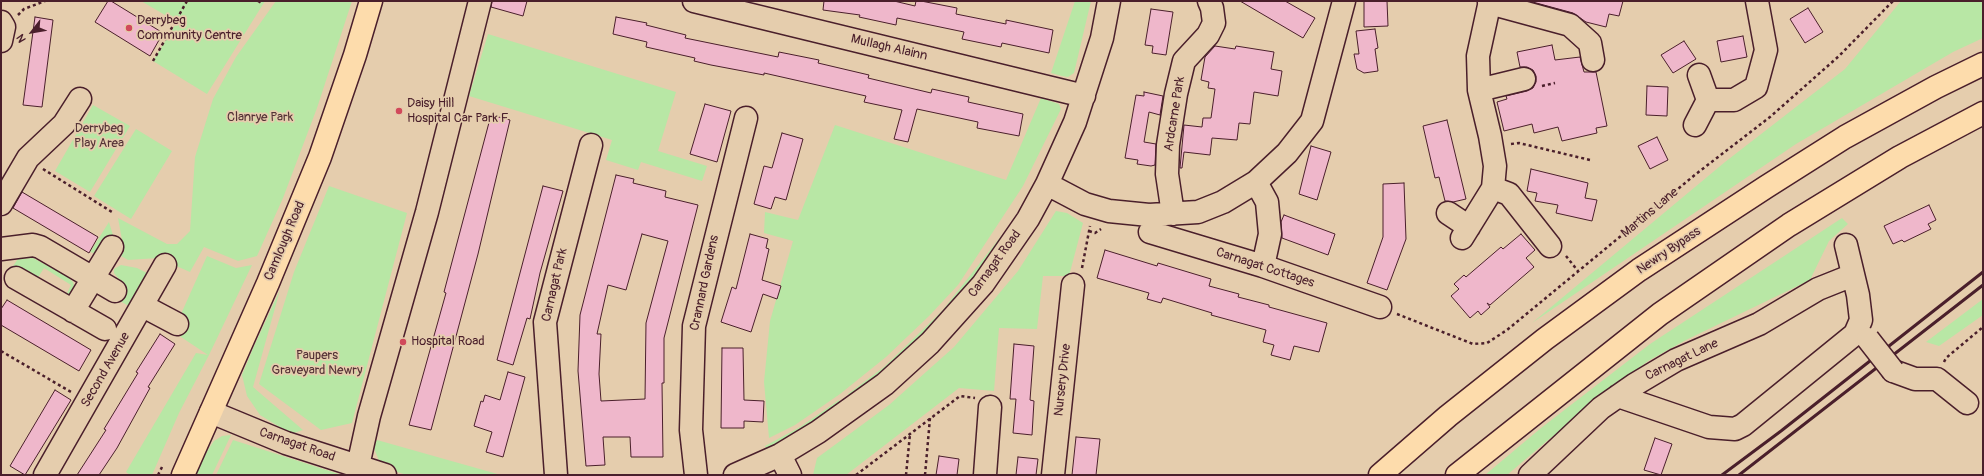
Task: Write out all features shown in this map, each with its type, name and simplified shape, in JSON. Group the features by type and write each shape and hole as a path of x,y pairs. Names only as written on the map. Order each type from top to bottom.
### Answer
{"main road":[{"name":"Camlough Road","path":"184,475 320,157 355,55 371,1"},
{"name":"Newry Bypass","path":"1380,475 1448,416 1545,339 1639,270 1845,137 1936,87 1983,64"},
{"path":"1457,475 1660,314 1776,234 1900,157 1983,113"}],"street":[{"path":"358,466 370,416 427,212 480,1"},
{"name":"Mullagh Alainn","path":"694,1 1084,96"},
{"name":"Carnagat Road","path":"735,475 780,454 818,432 885,384 930,343 983,284 1028,219 1047,184 1075,122 1102,38 1109,1"},
{"name":"Ardcarne Park","path":"1173,214 1167,174 1168,145 1176,94 1184,61 1208,35 1214,23 1212,8 1209,1"},
{"path":"1047,184 1094,206 1109,211 1149,215 1198,212 1223,202 1256,182 1287,154 1312,121 1344,1"},
{"path":"1708,100 1734,100 1756,87 1766,50 1757,1"},
{"path":"1448,214 1465,232 1493,188 1495,166 1479,90 1478,56 1489,2 1570,25 1590,43 1593,60"},
{"path":"1695,125 1708,100 1699,76"},
{"path":"1479,90 1524,79"},
{"path":"1,204 28,158 64,124 80,99"},
{"name":"Crannard Gardens","path":"696,475 691,430 694,326 746,118"},
{"name":"Carnagat Park","path":"556,475 545,322 591,145"},
{"path":"1256,182 1267,202 1270,234 1263,266"},
{"path":"1493,188 1509,194 1550,246"},
{"name":"Carnagat Cottages","path":"1150,232 1263,266 1380,307"},
{"path":"1,248 33,245 40,247 114,291"},
{"path":"1846,245 1864,330 1893,371 1903,376 1915,379 1937,380 1967,403"},
{"path":"74,310 112,247"},
{"name":"Second Avenue","path":"45,475 143,306 165,265"},
{"name":"Carnagat Lane","path":"1530,475 1601,408 1634,385 1676,360 1759,324 1818,289 1853,275"},
{"name":"Second Avenue","path":"16,278 105,329"},
{"name":"Nursery Drive","path":"1053,475 1073,285"},
{"path":"143,306 178,324"},
{"path":"1618,396 1690,422 1709,427 1735,429 1744,425 1855,334 1864,330"},
{"path":"985,475 990,407"},
{"name":"Carnagat Road","path":"211,412 286,443 385,475"},
{"path":"780,454 790,475"}],"path":[{"path":"2,30 24,9 45,1"},
{"path":"154,60 187,1"},
{"path":"258,1 263,4"},
{"name":"Martins Lane","path":"1380,307 1473,344 1487,343 1507,330 1696,174 1770,117 1839,56 1893,1"},
{"path":"1492,147 1519,143 1590,160"},
{"path":"41,168 112,212"},
{"path":"1073,285 1079,281 1094,206"},
{"path":"1937,380 1946,358 1983,327"},
{"path":"1,351 87,402"},
{"path":"856,475 960,396 991,400 990,407"},
{"path":"925,475 930,418"},
{"path":"906,475 910,434"},
{"path":"158,475 163,465"}],"green space":[{"path":"141,1 265,1 207,94 153,61 177,22"},
{"name":"Clanrye Park","path":"276,1 352,1 317,108 283,198 257,256 238,261 204,247 190,272 158,258 128,260 121,256 124,251 118,218 167,244 177,244 190,231 195,157 213,99 236,57"},
{"path":"1075,1 1091,1 1074,73 1068,77 1051,73"},
{"path":"1901,1 1983,1 1983,38 1953,52 1796,144 1532,323 1725,162 1845,69"},
{"path":"488,34 676,92 658,151 707,166 702,181 641,162 638,170 606,160 612,140 469,96"},
{"path":"1041,98 1059,104 1061,109 1023,186 958,285 929,316 886,357 840,394 795,425 769,438 764,382 770,321 793,241 764,233 765,212 798,220 835,125 1006,180"},
{"name":"Derrybeg Play Area","path":"93,105 130,126 90,192 55,171"},
{"path":"136,129 172,151 131,219 94,196"},
{"name":"Paupers Graveyard Newry","path":"329,186 407,213 352,423 321,430 259,384 294,272"},
{"path":"1056,211 1067,213 1083,223 1069,276 1043,276 1037,329 999,328 994,391 959,388 846,475 813,475 817,458 889,405 954,347 1018,271"},
{"path":"1842,218 1848,224 1829,241 1810,280 1686,340 1648,361 1547,441 1507,475 1485,475 1541,428 1650,344"},
{"path":"109,222 116,245 105,239 94,253 90,252"},
{"path":"1002,235 1004,238 958,300 927,332 886,369 849,397 848,394 884,367 942,311"},
{"path":"207,256 236,268 252,265 209,355 179,413 152,475 130,475 126,472 196,353 208,355 175,333 181,314"},
{"path":"33,258 67,276 73,282 74,286 68,297 66,295 71,285 44,268 37,279 6,276 18,259"},
{"path":"121,265 137,268 149,274 129,306 114,298 123,284 114,273 114,269"},
{"path":"280,290 253,387 303,430 291,434 260,415 247,396 242,375"},
{"path":"1983,299 1983,315 1939,346 1926,342"},
{"path":"839,400 840,403 799,432 767,450 765,446 800,427"},
{"path":"231,435 212,475 195,474 214,441 222,436"},
{"path":"233,440 342,475 216,475"},
{"path":"377,440 501,475 407,475 397,472 380,463 373,446"}],"building":[{"name":"Derrybeg Community Centre","path":"108,1 111,1 163,33 150,56 95,22"},
{"path":"492,1 527,1 523,16 491,7"},
{"path":"824,1 894,1 915,6 916,1 921,1 957,8 956,14 1006,24 1006,20 1053,30 1049,53 1002,43 1001,47 962,39 964,32 897,18 896,25 859,17 860,15 823,10"},
{"path":"1240,1 1285,1 1315,18 1303,38"},
{"path":"1364,1 1387,1 1388,26 1364,27"},
{"path":"1529,1 1623,1 1619,16 1609,14 1606,27 1586,22 1573,13"},
{"path":"1808,8 1823,32 1805,43 1790,19"},
{"path":"1151,9 1173,12 1166,55 1152,53 1153,46 1145,45"},
{"path":"35,17 53,20 42,107 23,105"},
{"path":"616,17 647,23 646,25 686,35 685,38 778,57 779,52 819,60 818,63 869,75 868,78 931,93 932,89 969,97 968,102 1023,114 1019,136 977,128 978,122 917,109 908,142 894,139 902,110 864,102 866,96 764,73 764,75 711,65 694,61 695,58 646,47 647,42 613,34"},
{"path":"1375,29 1378,48 1375,49 1378,71 1364,73 1357,69 1354,54 1359,54 1356,31"},
{"path":"1743,36 1747,57 1721,62 1717,41"},
{"path":"1684,41 1696,59 1673,73 1661,55"},
{"path":"1552,45 1555,60 1580,57 1584,72 1596,72 1607,126 1596,128 1597,133 1562,141 1558,127 1534,133 1532,124 1504,131 1497,102 1507,99 1506,96 1533,88 1536,82 1536,76 1533,70 1527,67 1520,67 1517,52"},
{"path":"1215,46 1235,49 1236,46 1274,52 1271,69 1282,71 1278,96 1254,92 1250,124 1239,123 1237,140 1212,138 1210,155 1184,152 1182,168 1180,168 1184,125 1202,127 1203,118 1211,118 1215,89 1208,88 1209,82 1201,80 1205,57"},
{"path":"1647,86 1668,87 1667,116 1646,115"},
{"path":"1144,92 1163,96 1160,115 1149,112 1144,142 1156,144 1155,165 1151,166 1137,164 1138,160 1125,158 1136,95 1144,96"},
{"path":"705,104 731,111 717,162 690,154"},
{"path":"491,115 510,120 478,254 431,430 409,425 446,293 444,292"},
{"path":"1447,120 1466,199 1453,202 1445,201 1439,177 1435,178 1423,126"},
{"path":"782,133 803,139 786,200 775,197 771,209 754,204 764,166 772,168"},
{"path":"1657,137 1668,160 1650,169 1638,146"},
{"path":"1311,146 1331,152 1317,200 1299,194"},
{"path":"1531,169 1588,183 1585,198 1597,200 1592,221 1556,213 1558,205 1535,201 1537,193 1527,191"},
{"path":"616,175 634,179 633,183 666,191 665,197 698,205 664,338 664,383 662,383 663,457 631,457 630,437 603,437 605,465 586,466 578,371 580,315","holes":["642,234 668,241 646,323 645,399 601,401 599,374 601,334 597,334 608,285 626,290"]},
{"path":"1404,183 1406,239 1387,290 1367,283 1383,237 1383,184"},
{"path":"543,186 563,191 540,273 530,319 527,318 513,365 497,360"},
{"path":"22,192 98,237 89,253 13,208"},
{"path":"1929,205 1936,220 1928,224 1931,229 1904,242 1902,240 1893,244 1884,226"},
{"path":"1284,215 1335,234 1328,255 1282,238 1281,222"},
{"path":"750,234 768,239 766,248 769,249 762,280 781,286 777,299 763,294 751,332 721,322 732,287 736,289"},
{"path":"1521,234 1535,250 1526,258 1534,267 1490,305 1487,303 1490,307 1481,315 1478,311 1470,318 1451,296 1459,289 1454,284 1464,275 1466,277 1501,247 1503,249"},
{"path":"1105,250 1157,266 1158,263 1211,279 1209,286 1239,294 1238,297 1327,323 1319,352 1294,346 1290,360 1271,355 1274,345 1263,342 1266,330 1211,315 1212,313 1163,298 1161,303 1147,299 1149,293 1097,278"},
{"path":"7,300 91,350 79,371 1,325 1,309"},
{"path":"160,334 175,344 148,387 150,388 117,448 99,475 77,475 106,430 104,429 138,373 136,372"},
{"path":"1014,344 1034,346 1030,400 1034,401 1032,435 1013,433 1016,399 1010,399"},
{"path":"722,348 743,348 744,400 764,401 763,422 744,421 744,428 721,428"},
{"path":"508,372 525,377 503,457 486,452 492,432 474,426 481,401 483,402 485,395 500,400"},
{"path":"55,390 71,400 25,475 10,466"},
{"path":"1076,437 1100,439 1096,475 1072,475"},
{"path":"1655,438 1672,444 1661,475 1644,470"},
{"path":"939,456 959,459 957,475 936,475"},
{"path":"1018,457 1038,459 1036,475 1016,475"}],"railway":[{"path":"1722,475 1781,431 1983,272"},
{"path":"1739,475 1983,285"}],"place":[{"name":"Derrybeg Community Centre","path":"129,28"},
{"name":"Daisy Hill Hospital Car Park F","path":"399,111"},
{"name":"Hospital Road","path":"403,342"}]}
